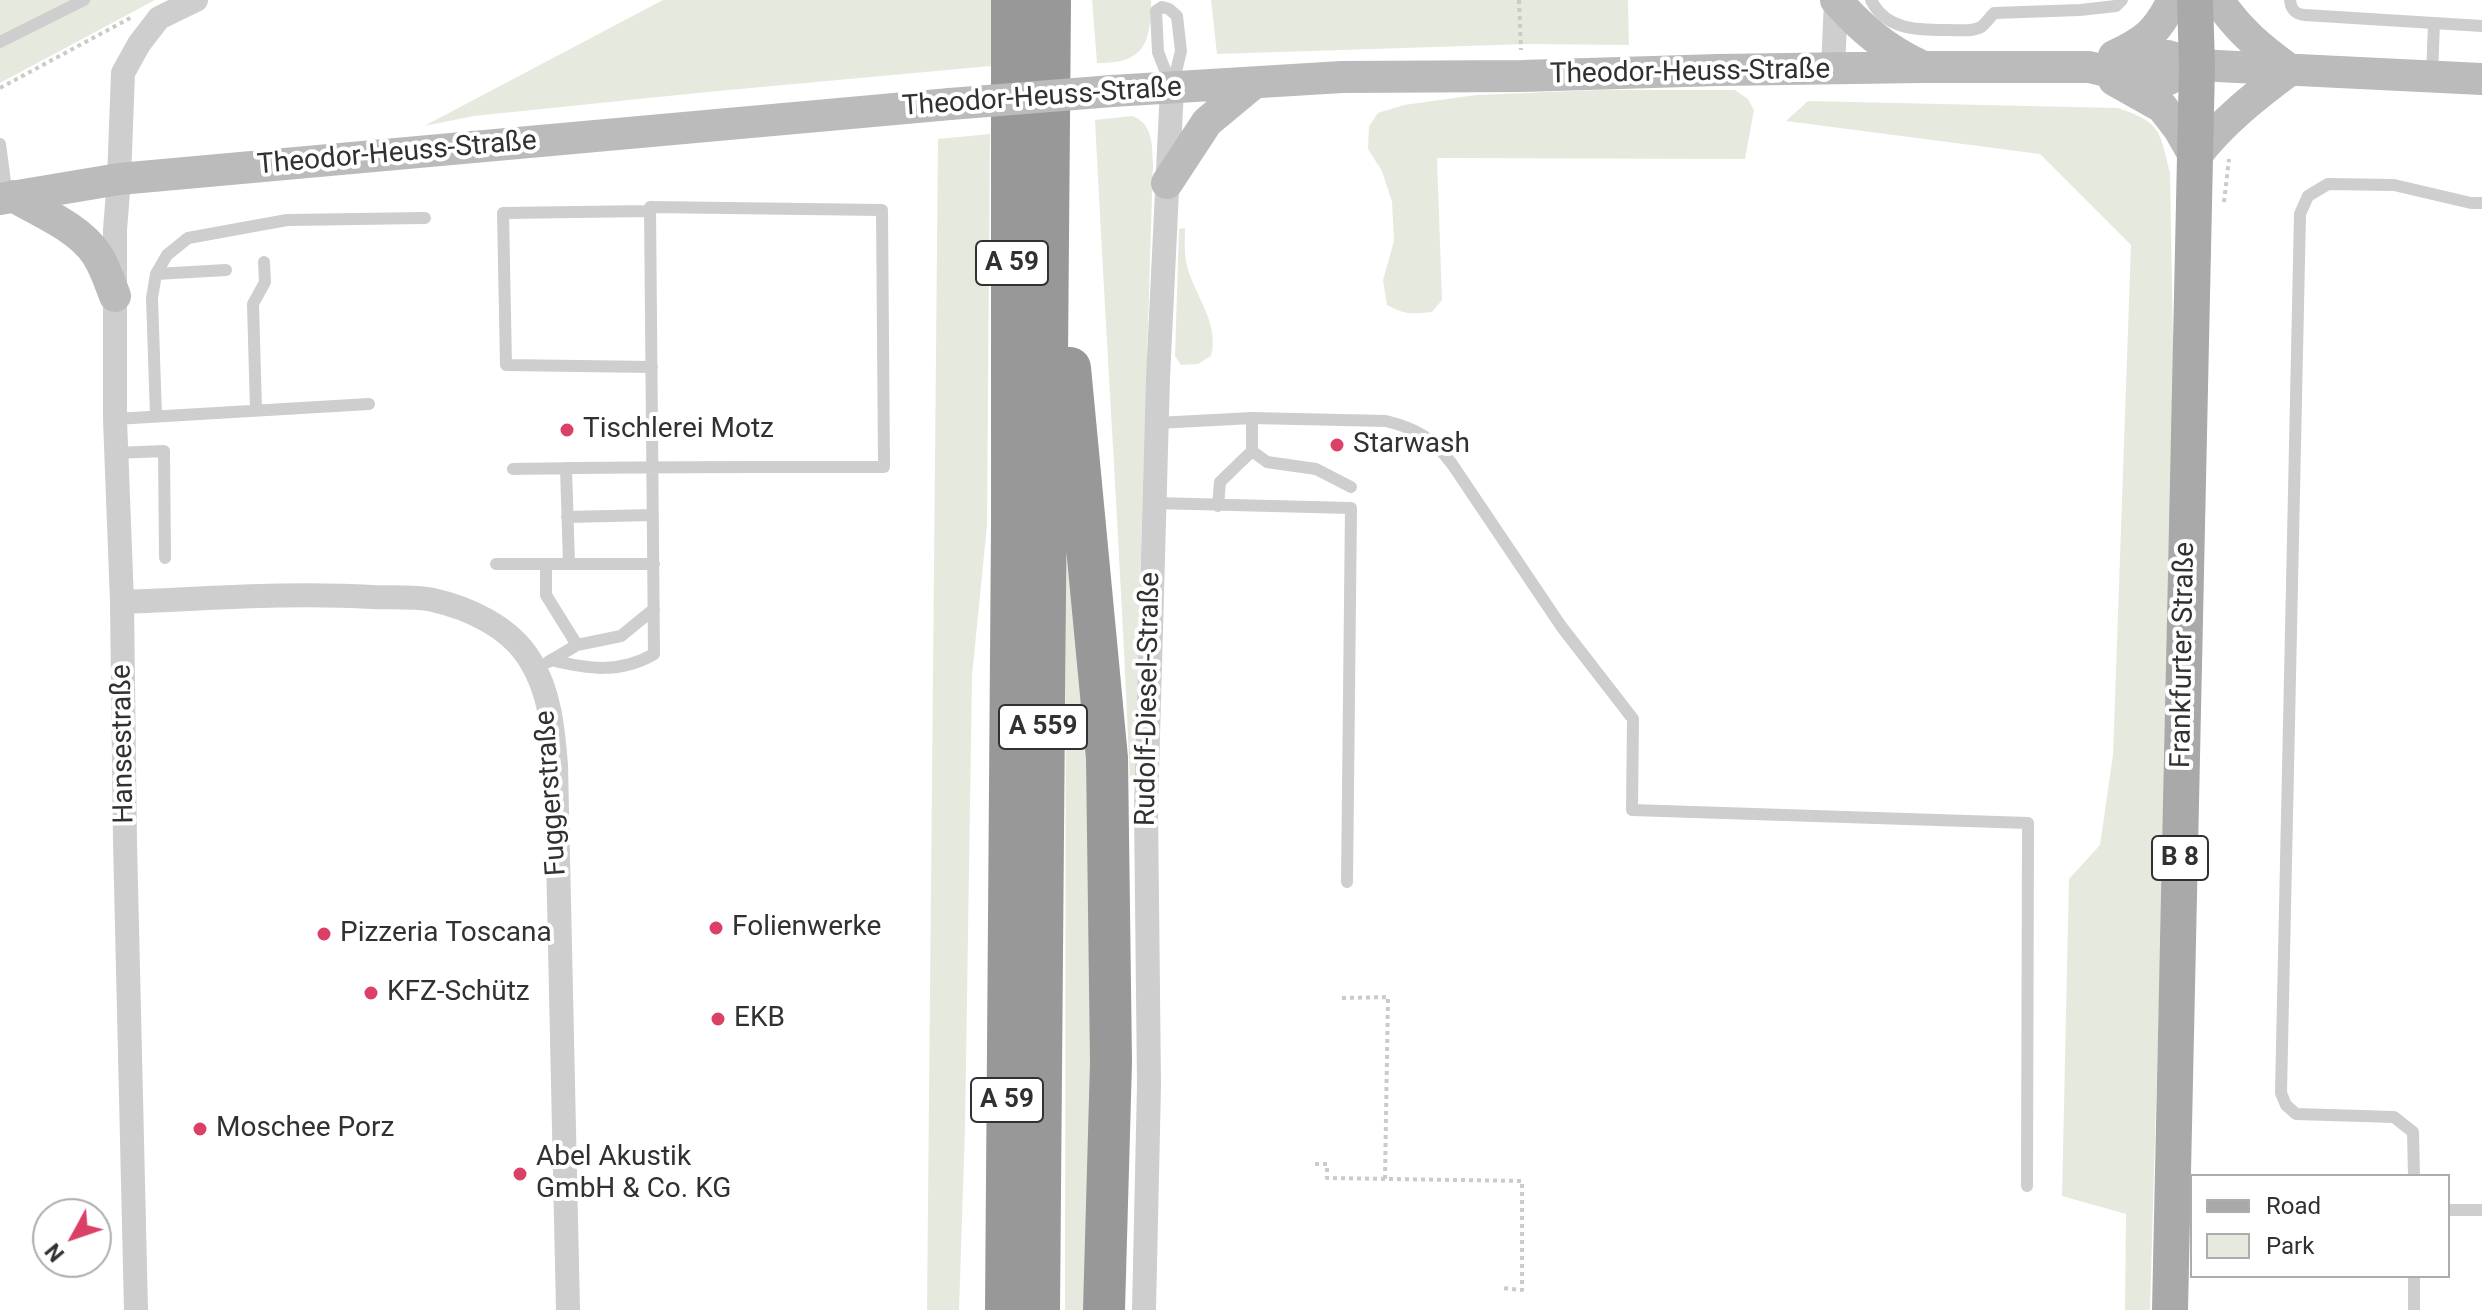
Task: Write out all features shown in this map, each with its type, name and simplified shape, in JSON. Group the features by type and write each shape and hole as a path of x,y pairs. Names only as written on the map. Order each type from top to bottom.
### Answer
{"highway":[{"name":"A 59","path":"1006,1310 1012,526 1012,0"},
{"name":"A 59","path":"1050,0 1048,144 1107,758 1111,1062 1104,1310"},
{"name":"A 559","path":"1039,1310 1048,144"}],"main road":[{"path":"1836,0 1865,32 1895,53 1923,67"},
{"path":"2173,0 2161,24 2144,40 2104,61 2162,107 2195,157 2231,116 2290,70"},
{"name":"Frankfurter Straße","path":"2170,1310 2197,65 2195,0"},
{"path":"2218,0 2232,22 2255,45 2290,70"},
{"name":"Theodor-Heuss-Straße","path":"7,197 119,179 950,104 1342,77 1522,76 2104,61 2128,76 2167,80 2197,65"},
{"path":"2197,65 2482,79"},
{"path":"1167,183 1207,122 1254,83"},
{"path":"7,197 76,234 89,245 98,256 115,296"}],"street":[{"path":"159,18 196,0"},
{"path":"1833,69 1836,0"},
{"name":"Hansestraße","path":"136,1310 122,602 115,419 115,230 123,73 139,44 159,18"},
{"name":"Rudolf-Diesel-Straße","path":"1144,1310 1149,1085 1146,808 1154,503 1172,88"},
{"name":"Fuggerstraße","path":"122,602 330,594 433,600 464,609 496,625 542,664 556,765 568,1310"}],"lane":[{"path":"0,42 84,0"},
{"path":"1871,0 1887,21 1900,27 1972,30 1982,26 1994,13 2080,10 2116,6 2122,0"},
{"path":"2290,0 2297,14 2482,26"},
{"path":"1162,7 1177,16 1181,51 1172,88 1158,52 1156,11 1162,7"},
{"path":"2432,76 2434,23"},
{"path":"0,144 7,197"},
{"path":"2414,1174 2413,1132 2394,1117 2296,1114 2286,1105 2281,1093 2300,214 2308,196 2328,184 2394,185 2482,203"},
{"path":"513,469 653,467 884,467 882,210 650,207 653,467 653,515 654,564 654,654 638,663 589,669 542,664"},
{"path":"650,211 503,213 506,365 652,367"},
{"path":"156,416 152,298 156,274 167,255 188,238 287,220 425,218"},
{"path":"256,410 253,304 265,282 264,262"},
{"path":"156,274 226,270"},
{"path":"115,419 369,404"},
{"path":"1157,423 1252,418 1386,421 1407,426 1439,447 1561,626 1633,719 1632,810 2028,823 2027,1186"},
{"path":"1218,506 1220,482 1252,451 1252,418"},
{"path":"116,453 164,451 165,558"},
{"path":"1252,451 1267,462 1316,469 1351,487"},
{"path":"566,468 569,564"},
{"path":"1154,503 1351,508 1347,882"},
{"path":"567,517 653,515"},
{"path":"496,564 654,564"},
{"path":"546,564 546,595 577,645"},
{"path":"542,664 577,645 621,636 654,609"},
{"path":"2450,1210 2482,1210"},
{"path":"2414,1278 2414,1310"}],"path":[{"path":"1519,0 1522,76"},
{"path":"0,88 133,16 159,18"},
{"path":"1342,998 1388,997 1385,1179"},
{"path":"1315,1164 1327,1164 1327,1178 1522,1181 1522,1290 1502,1288"}],"green space":[{"path":"0,0 155,0 0,83"},
{"path":"663,0 992,0 991,66 474,116 424,126"},
{"path":"1092,0 1151,0 1147,39 1135,55 1097,63"},
{"path":"1211,0 1628,0 1629,45 1528,44 1217,54"},
{"path":"1599,90 1735,90 1748,99 1754,110 1745,159 1437,158 1442,300 1432,312 1425,313 1404,312 1387,305 1383,280 1394,241 1392,202 1382,171 1368,149 1369,126 1378,113 1404,105 1476,95"},
{"path":"1808,101 2118,108 2151,124 2163,146 2170,172 2175,450 2150,1310 2125,1310 2126,1214 2062,1196 2069,879 2100,845 2113,755 2131,245 2040,154 1786,121"},
{"path":"1132,116 1148,129 1153,164 1137,778 1130,783 1095,120"},
{"path":"990,134 987,525 972,676 959,1310 927,1310 938,139"},
{"path":"1185,228 1187,266 1209,321 1213,344 1211,356 1198,364 1181,365 1175,356 1179,229"},
{"path":"1066,534 1087,769 1091,1074 1088,1310 1065,1310"}],"place":[{"name":"Tischlerei Motz","path":"567,430"},
{"name":"Starwash","path":"1337,445"},
{"name":"Folienwerke","path":"716,928"},
{"name":"Pizzeria Toscana","path":"324,934"},
{"name":"KFZ-Schütz","path":"371,993"},
{"name":"EKB","path":"718,1019"},
{"name":"Moschee Porz","path":"200,1129"},
{"name":"Abel Akustik GmbH & Co. KG","path":"520,1174"}]}
